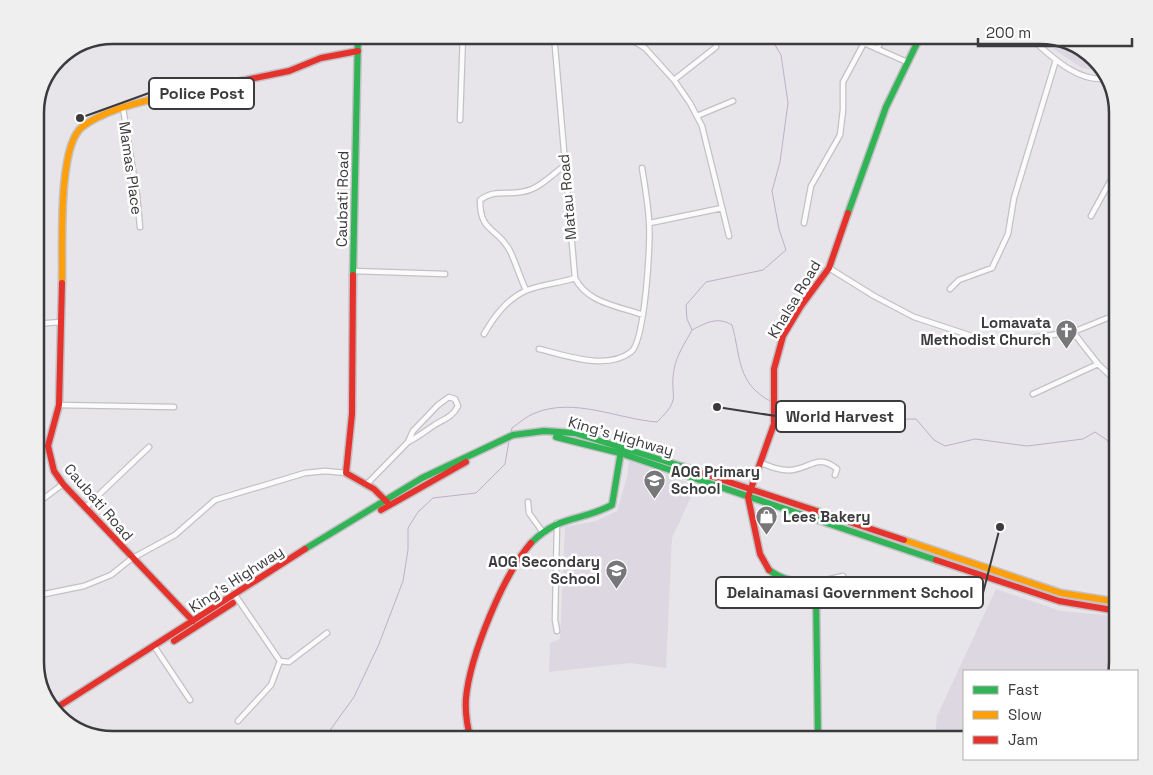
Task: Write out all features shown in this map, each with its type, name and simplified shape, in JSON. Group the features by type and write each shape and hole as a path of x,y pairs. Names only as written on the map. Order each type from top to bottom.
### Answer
{"main road":[{"name":"Caubati Road","path":"346,473 352,414 354,351 353,271 358,44"},
{"name":"Khalsa Road","path":"748,497 774,424 774,369 784,336 801,306 829,268 886,107 916,44"},
{"name":"Caubati Road","path":"193,621 131,559 86,507 62,484 54,471 48,446 59,404 66,164 69,149 81,128 94,120 123,108 159,98 288,71 321,58 358,51"},
{"name":"King's Highway","path":"63,710 236,597 388,502 422,478 503,441 514,438 560,437 621,450 751,489 1061,593 1109,601"},
{"path":"468,731 465,720 467,690 483,638 511,572 526,549 542,532 557,523 594,514 612,505 621,450"},
{"name":"King's Highway","path":"621,450 748,497 1059,601 1109,609"},
{"path":"346,473 388,502"},
{"path":"748,497 760,554 767,569 778,577 813,583 817,601 818,731"},
{"name":"King's Highway","path":"60,706 156,649 193,621 236,597"}],"street":[{"path":"460,120 464,44"},
{"name":"Matau Road","path":"555,44 575,278"},
{"path":"639,44 645,48 674,80 702,126 730,236"},
{"path":"804,223 811,186 840,134 843,110 843,82 863,44"},
{"path":"866,44 907,62"},
{"path":"877,49 880,44"},
{"path":"1037,44 1056,60 1084,76 1101,80"},
{"path":"674,80 716,47"},
{"path":"950,289 959,280 992,268 1000,253 1008,234 1014,198 1056,60"},
{"path":"697,116 733,101"},
{"name":"Mamas Place","path":"123,108 137,195 140,227"},
{"path":"526,290 510,250 484,224 480,215 480,200 496,192 513,195 534,189 564,166"},
{"path":"539,350 589,360 607,360 620,357 632,351 636,345 643,314 650,223 642,168"},
{"path":"1092,216 1109,184"},
{"path":"650,223 722,208"},
{"path":"829,268 874,296 914,317 987,341 1024,339 1073,332 1109,318"},
{"path":"353,271 445,274"},
{"path":"484,334 494,316 509,301 526,290 575,278 580,288 590,297 643,314"},
{"path":"44,323 61,322"},
{"path":"1073,332 1098,364 1109,374"},
{"path":"1032,394 1098,364"},
{"path":"366,485 408,442 414,430 438,405 449,397 455,399 458,406 450,418 408,442"},
{"path":"59,404 174,407"},
{"path":"86,507 149,447"},
{"path":"761,463 778,469 792,470 818,461 829,462 836,469 835,475"},
{"path":"44,594 84,586 111,575 131,559 176,536 215,500 305,473 325,471 346,473"},
{"path":"44,499 62,484"},
{"path":"528,502 529,513 542,532"},
{"path":"557,523 555,620 557,631"},
{"path":"813,583 843,576"},
{"path":"236,597 280,661 288,662 327,633"},
{"path":"156,649 190,700"},
{"path":"238,721 271,684 280,661"}],"shaded area":[{"path":"1049,44 1063,47 1079,55 1094,70 1082,68"},
{"name":"AOG Secondary School","path":"629,461 696,486 672,538 666,668 630,663 549,672 550,643 560,639 565,527 596,521 617,511 627,477"},
{"path":"996,589 1061,611 1109,615 1109,670 963,670 963,731 936,731 937,716"}],"waterway":[{"path":"511,432 512,428 532,414 565,407 596,410 657,422 665,414 672,402 675,365 692,330 687,319 686,305 706,282 763,270 786,250 779,229 772,191 780,162 788,103 781,55 774,44"},
{"path":"692,330 716,321 727,322 732,325 739,358 746,378 760,395 772,402"},
{"path":"776,404 800,416 814,415 846,420 916,419 934,440 945,446 975,439 1027,446 1083,439 1095,432 1107,440 1109,444"},
{"path":"329,731 354,697 379,644 403,581 408,550 408,528 418,512 433,498 476,493 505,464 509,441"}],"traffic: fast":[{"path":"353,275 358,44"},
{"path":"848,213 886,107 917,44"},
{"path":"305,549 422,478 513,435 544,431 575,433 684,467"},
{"path":"556,437 620,453 936,560"},
{"path":"531,543 551,527 612,505 621,451"},
{"path":"769,570 789,580 813,583 816,592 818,731"}],"traffic: slow":[{"path":"62,283 63,200 68,155 74,138 82,127 98,117 153,99"},
{"path":"904,540 1061,593 1109,601"}],"traffic: jam":[{"path":"153,99 289,71 321,58 358,51"},
{"path":"769,570 760,554 748,497 774,424 774,369 783,336 801,306 829,268 848,213"},
{"path":"353,275 352,414 346,473 374,489 387,502"},
{"path":"62,283 59,405 48,446 54,471 63,484 193,621"},
{"path":"381,510 466,462"},
{"path":"684,467 904,540"},
{"path":"468,731 466,698 481,639 499,595 520,557 531,543"},
{"path":"59,706 305,549"},
{"path":"936,560 1059,601 1109,609"},
{"path":"174,641 233,603"}],"place":[{"name":"Police Post","path":"80,118"},
{"name":"Lomavata Methodist Church","path":"1067,350"},
{"name":"World Harvest","path":"717,407"},
{"name":"AOG Primary School","path":"655,499"},
{"name":"Delainamasi Government School","path":"1000,527"},
{"name":"Lees Bakery","path":"767,535"},
{"name":"AOG Secondary School","path":"616,589"}]}
